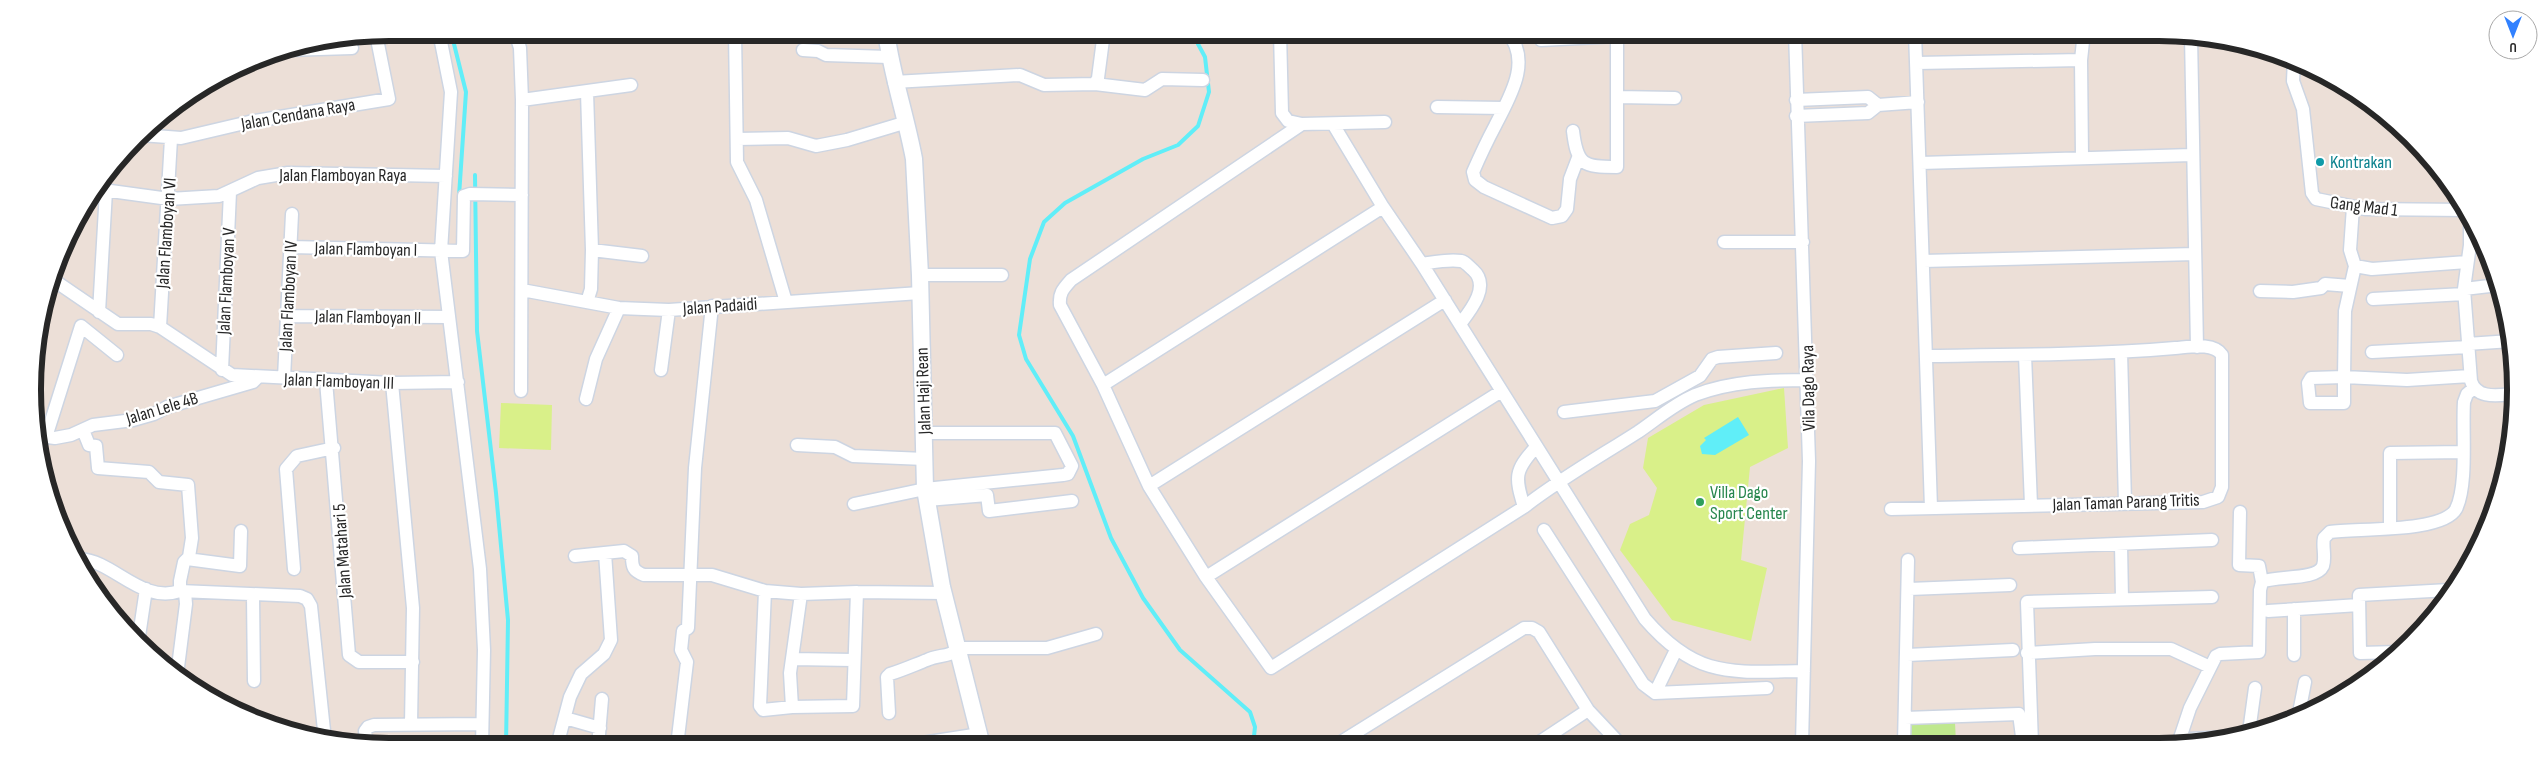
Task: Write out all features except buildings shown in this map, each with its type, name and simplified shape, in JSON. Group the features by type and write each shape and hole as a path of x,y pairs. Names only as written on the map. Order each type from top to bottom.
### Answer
{"street":[{"path":"441,41 451,92 441,251 480,569 484,650 482,738"},
{"path":"518,41 520,48 522,100 521,391"},
{"path":"735,41 737,162 756,200 786,302"},
{"name":"Jalan Haji Rean","path":"887,41 894,82 907,122 914,168 920,275 926,494 944,593 981,738"},
{"path":"1095,84 1098,78 1103,41"},
{"path":"1280,41 1282,112 1288,120 1302,124 1385,122"},
{"path":"1512,41 1517,50 1518,64 1514,92 1504,108 1473,172 1474,180 1484,188 1552,218 1562,216 1567,209 1570,179 1578,158"},
{"path":"1573,130 1575,152 1583,163 1597,167 1617,167 1617,41"},
{"name":"Vila Dago Raya","path":"1795,41 1796,116 1808,380 1809,461 1802,738"},
{"path":"1916,41 1931,508"},
{"path":"2082,157 2081,60 2083,41"},
{"name":"Jalan Cendana Raya","path":"153,135 172,139 249,122 389,99 378,42"},
{"path":"2191,43 2197,347"},
{"path":"337,45 352,48"},
{"path":"803,50 818,50 826,55 889,57"},
{"path":"1917,63 2081,60"},
{"name":"Gang Mad 1","path":"2294,69 2293,81 2303,109 2312,193 2321,201 2391,211 2457,210"},
{"path":"894,82 1020,75 1044,85 1095,84 1145,90 1162,79 1203,80"},
{"path":"522,100 631,85"},
{"path":"586,92 592,250 590,289 587,302"},
{"path":"1617,97 1675,98"},
{"path":"1796,100 1868,98 1878,105"},
{"path":"1796,116 1868,113 1878,105 1918,102"},
{"path":"1437,107 1504,108"},
{"path":"737,139 788,138 816,146 847,140 907,122"},
{"path":"1302,124 1071,280 1062,289 1060,296 1060,305 1103,385 1149,486 1206,577 1271,668 1524,507 1558,481 1638,432 1660,415 1695,395 1729,386 1774,380 1808,380"},
{"path":"1333,124 1383,207 1445,300 1500,392 1645,619 1676,650 1711,668 1740,671 1804,671"},
{"name":"Jalan Flamboyan VI","path":"160,327 172,139"},
{"path":"1920,163 2192,155"},
{"name":"Jalan Flamboyan Raya","path":"104,190 169,199 219,196 258,178 288,173 446,176"},
{"name":"Jalan Flamboyan V","path":"222,370 230,192"},
{"name":"Jalan Flamboyan I","path":"290,247 464,251 463,198 475,194 522,195"},
{"path":"99,312 101,195"},
{"path":"1103,385 1383,207"},
{"path":"2353,207 2350,250 2355,266 2345,311 2344,377 2472,382 2482,394 2507,394"},
{"name":"Jalan Flamboyan IV","path":"284,378 292,214"},
{"path":"2262,582 2318,571 2323,564 2323,541 2327,534 2430,523 2452,514 2456,508 2463,452 2464,402 2472,382 2467,345 2464,291 2471,235"},
{"path":"1724,242 1803,242"},
{"path":"592,250 642,256"},
{"path":"1923,261 2195,254"},
{"path":"1422,264 1449,260 1463,262 1476,273 1480,287 1476,304 1460,324"},
{"path":"2355,266 2372,269 2467,262"},
{"path":"920,275 1002,275"},
{"path":"58,284 118,324 151,324 160,327 222,370"},
{"path":"2260,291 2293,292 2321,288 2325,284 2350,286"},
{"path":"2373,299 2464,291 2491,286"},
{"name":"Jalan Padaidi","path":"522,290 619,308 669,310 920,292"},
{"path":"1149,486 1445,300"},
{"path":"678,738 687,662 681,650 683,631 688,628 695,468 712,306"},
{"path":"586,399 596,359 619,308"},
{"path":"662,370 669,310"},
{"name":"Jalan Flamboyan II","path":"288,316 449,317"},
{"path":"43,427 81,326 117,355"},
{"path":"2372,352 2504,342"},
{"name":"Jalan Taman Parang Tritis","path":"1891,509 2203,502 2218,497 2222,487 2222,355 2214,348 2197,347 2025,355 1926,356"},
{"path":"2121,352 2125,503"},
{"path":"1564,412 1655,401 1700,376 1712,359 1718,357 1776,354"},
{"path":"2025,355 2031,505"},
{"name":"Jalan Flamboyan III","path":"222,370 232,375 326,381 458,382"},
{"name":"Jalan Lele 4B","path":"44,436 71,435 100,424 133,420 154,414 168,407 253,382 258,377"},
{"name":"Jalan Matahari 5","path":"326,381 334,448 350,655 359,662 413,662"},
{"path":"392,383 413,608 411,724"},
{"path":"1206,577 1500,392"},
{"path":"1655,401 1660,415"},
{"path":"83,430 89,445 96,446 98,468 149,472 159,482 188,485 192,538 180,582 186,604 178,667"},
{"path":"854,504 1063,475 1068,474 1072,466 1055,433 925,434"},
{"path":"797,445 835,447 854,456 925,459"},
{"path":"1524,507 1517,486 1517,477 1520,466 1536,447"},
{"path":"294,569 286,469 297,456 334,448"},
{"path":"2390,527 2390,453 2463,452"},
{"path":"926,494 987,495 989,511 1072,501"},
{"path":"2181,737 2187,715 2218,654 2259,652 2260,590 2262,582 2259,566 2239,565 2240,512"},
{"path":"1544,530 1643,684 1655,693 1767,688"},
{"path":"187,559 240,566 241,531"},
{"path":"2019,548 2212,540"},
{"path":"2121,544 2122,599"},
{"path":"575,556 624,551 632,556 632,566 636,572 644,575 712,575 765,592 801,594 858,592 944,593"},
{"path":"559,738 570,696 581,674 604,654 611,640 605,553"},
{"path":"1904,738 1909,589 1908,560"},
{"path":"86,561 96,564 133,585 172,594 182,592 253,596 300,596 307,599 311,606 324,731"},
{"path":"1909,589 2010,585"},
{"path":"140,632 146,589"},
{"path":"2387,652 2360,653 2359,595 2443,590"},
{"path":"765,592 761,709 853,706 858,592"},
{"path":"792,707 790,673 801,594"},
{"path":"253,596 254,681"},
{"path":"2032,738 2027,653 2027,602 2212,597"},
{"path":"2268,611 2359,605"},
{"path":"2294,609 2294,655"},
{"path":"1347,738 1524,628 1532,628 1540,632 1588,710 1614,738"},
{"path":"889,713 887,677 890,674 915,666 928,659 952,655 959,648 1047,648 1096,634"},
{"path":"2027,653 2095,649 2171,649 2210,667"},
{"path":"1655,693 1676,650"},
{"path":"1907,655 2013,650"},
{"path":"793,659 854,660"},
{"path":"2300,708 2305,682"},
{"path":"2250,726 2255,688"},
{"path":"599,738 602,699"},
{"path":"1546,738 1588,710"},
{"path":"1905,718 2019,714 2022,738"},
{"path":"565,718 600,728"},
{"path":"366,737 368,727 411,724 482,724"}],"green space":[{"name":"Villa Dago Sport Center","path":"1784,388 1788,448 1750,467 1741,560 1767,568 1751,641 1672,620 1620,550 1630,524 1649,515 1657,488 1643,468 1648,438 1704,405"},
{"path":"501,403 552,405 551,450 499,448"},
{"path":"1955,722 1956,738 1908,738 1909,723"}],"water":[{"path":"1738,417 1749,435 1715,455 1702,454 1700,446 1706,440 1704,438"}],"waterway":[{"path":"453,41 466,92 459,196"},
{"path":"1198,41 1205,57 1209,92 1198,126 1178,145 1143,159 1065,203 1044,222 1030,259 1019,335 1026,359 1073,436 1111,538 1143,598 1180,650 1250,712 1255,727 1254,738"},
{"path":"475,175 477,331 496,493 508,620 506,738"}],"place":[{"name":"Kontrakan","path":"2320,162"},
{"name":"Villa Dago Sport Center","path":"1700,502"}]}
